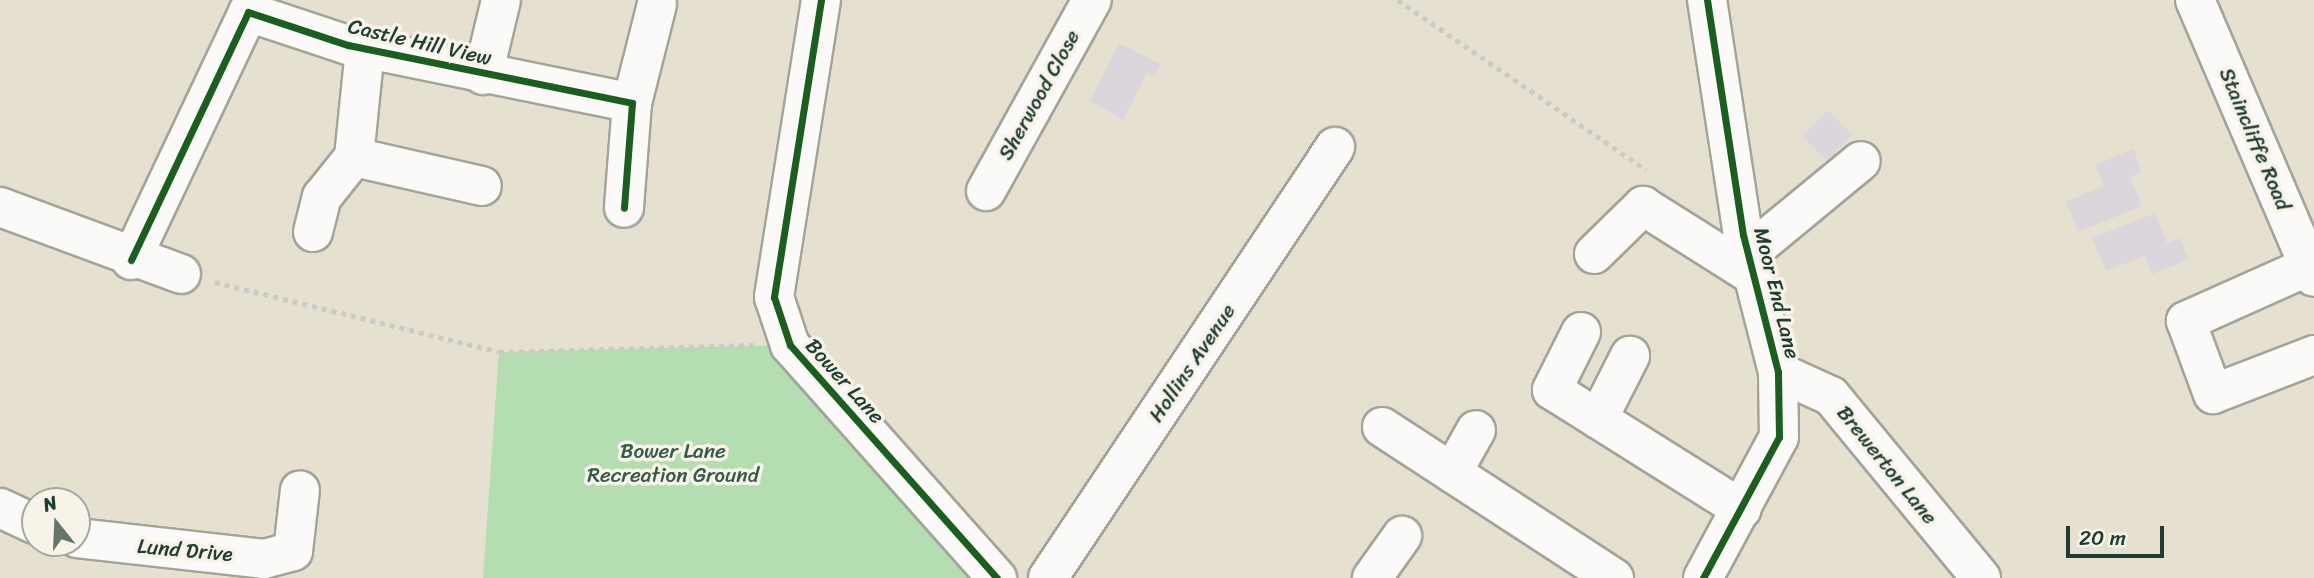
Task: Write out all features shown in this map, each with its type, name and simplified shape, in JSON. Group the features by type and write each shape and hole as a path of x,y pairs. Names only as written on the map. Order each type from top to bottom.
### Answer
{"street":[{"name":"Castle Hill View","path":"483,75 501,0"},
{"name":"Bower Lane","path":"821,0 775,260 774,297 790,345 997,578"},
{"name":"Sherwood Close","path":"986,191 1092,0"},
{"name":"Moor End Lane","path":"1703,578 1779,437 1778,372 1751,265 1707,0"},
{"name":"Staincliffe Road","path":"2195,0 2312,271"},
{"path":"624,208 632,103 657,4"},
{"name":"Castle Hill View","path":"131,260 241,6 365,49 632,103"},
{"name":"Castle Hill View","path":"354,157 365,49"},
{"name":"Hollins Avenue","path":"1048,578 1335,147"},
{"path":"313,232 323,198 354,157 482,186"},
{"path":"1594,254 1643,206 1751,265 1861,160"},
{"path":"0,206 131,260 181,274"},
{"path":"2312,271 2186,321 2213,394 2314,355"},
{"path":"1581,332 1552,390 1742,509"},
{"path":"1598,419 1630,356"},
{"name":"Brewerton Lane","path":"1778,372 1831,396 1981,578"},
{"path":"1382,428 1614,578"},
{"path":"1452,473 1476,430"},
{"name":"Lund Drive","path":"91,540 295,561 300,490"},
{"path":"0,508 21,518"},
{"path":"1372,578 1402,536"}],"path":[{"path":"1398,0 1653,175"},
{"path":"181,274 499,352 790,345"}],"green space":[{"name":"Bower Lane Recreation Ground","path":"790,345 997,578 483,578 499,352"}],"building":[{"path":"1119,43 1161,64 1154,77 1147,73 1123,119 1090,101"},
{"path":"1828,110 1853,135 1827,161 1802,136"},
{"path":"2133,149 2142,172 2130,177 2142,206 2078,232 2066,201 2104,186 2095,165"},
{"path":"2155,213 2167,243 2180,238 2188,260 2152,274 2145,256 2106,271 2092,238"}],"cycle path":[{"path":"821,0 774,297 790,345 997,578"},
{"path":"1703,578 1779,437 1778,372 1743,235 1707,0"},
{"path":"131,260 248,12 348,45 632,103 624,208"}]}
